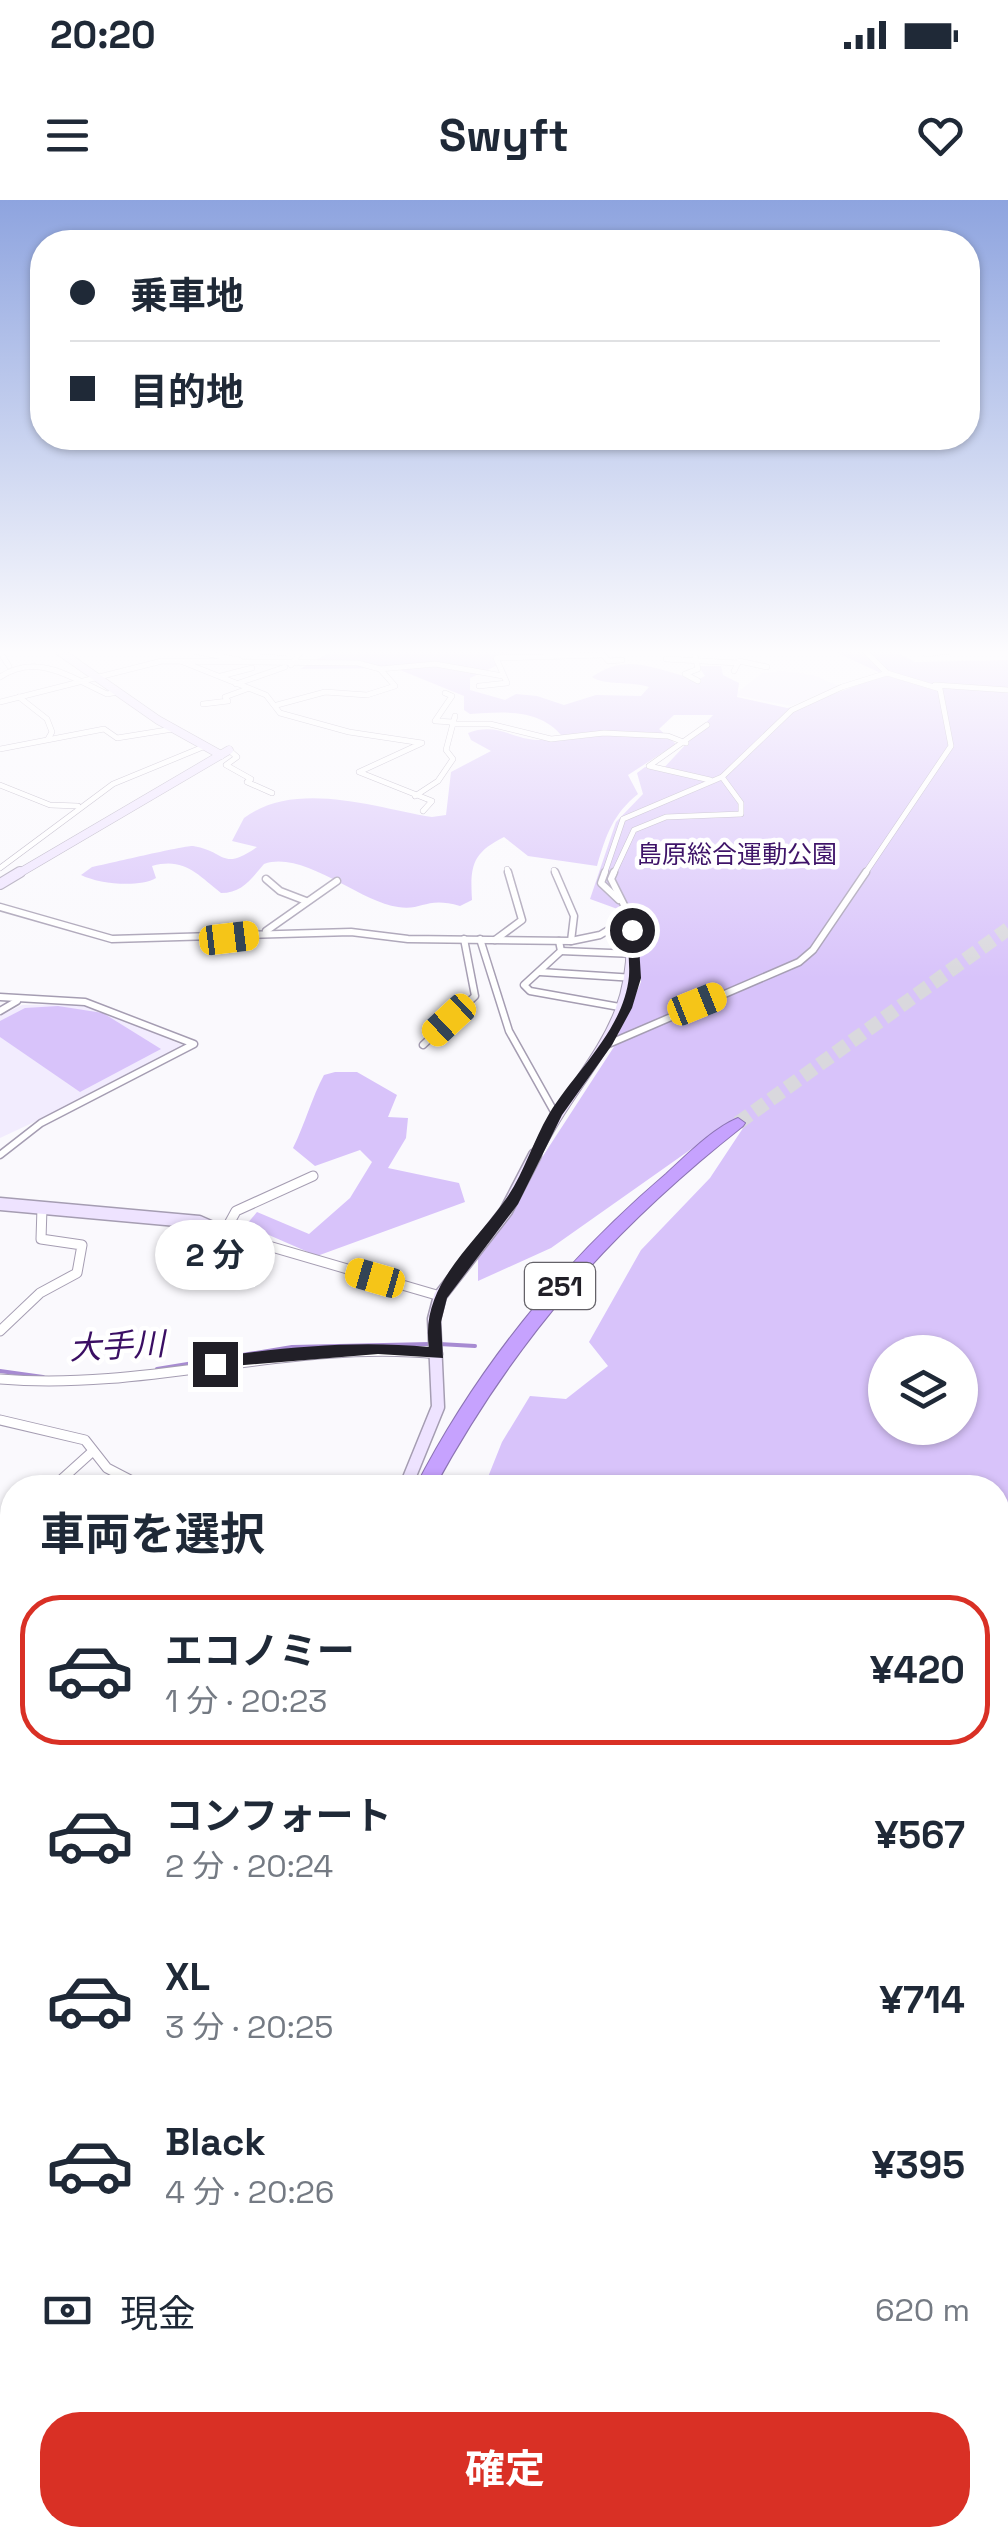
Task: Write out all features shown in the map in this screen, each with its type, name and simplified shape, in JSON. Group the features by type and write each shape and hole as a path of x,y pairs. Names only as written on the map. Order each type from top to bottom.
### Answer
{"highway":[{"name":"251","path":"432,1475 522,1332 578,1264 664,1180 738,1123"}],"street":[{"path":"0,868 31,849 46,830 81,806 132,774 166,761"},
{"path":"0,884 212,761"},
{"path":"233,761 226,765 252,779 247,782 257,789 272,793"},
{"path":"385,761 360,772 432,801 423,811"},
{"path":"415,796 438,781 452,761"},
{"path":"658,761 649,766 713,781"},
{"path":"625,904 601,886 620,824 633,813 722,777 739,761"},
{"path":"606,1045 799,962 813,950 942,761"},
{"path":"411,1475 427,1442 439,1397 433,1322 440,1296 513,1201 556,1114 606,1045 626,1008 635,978 635,954 630,917 613,886 612,874 634,830 666,816 741,814 741,803 722,777"},
{"path":"0,785 50,805 81,806"},
{"path":"495,940 522,920 508,869"},
{"path":"554,870 574,916 571,941"},
{"path":"266,879 280,891 306,900"},
{"path":"264,933 338,881"},
{"path":"0,907 102,939 198,940 264,933 351,932 495,940 635,954"},
{"path":"626,1008 530,990 524,985 560,946 600,935 630,917"},
{"path":"480,939 498,1007 529,1074 556,1114"},
{"path":"422,1045 475,996 464,940"},
{"path":"540,972 635,978"},
{"path":"0,997 85,1002 194,1044 161,1065 25,1131 0,1155"},
{"path":"0,1011 17,1001"},
{"path":"224,1233 236,1211 312,1176"},
{"path":"0,1204 199,1222 224,1233 440,1296"},
{"path":"0,1330 40,1293 77,1273 82,1245 72,1240 41,1239 42,1208"},
{"path":"0,1380 43,1386 110,1385 300,1351 437,1347"},
{"path":"0,1420 72,1434 106,1468 120,1475"},
{"path":"66,1475 93,1451"}],"shaded area":[{"path":"84,1004 185,1046 154,1066 0,1138 0,1016 22,1005"}],"green space":[{"path":"473,761 650,761 628,775 638,794 612,826 597,866 528,856 504,837 479,855 473,869 472,900 460,906 439,902 398,907 314,870 280,862 264,864 240,888 221,893 189,869 173,864 152,866 156,878 140,883 108,883 81,875 92,867 187,846 236,858 257,847 232,841 244,818 265,806 312,798 432,817 446,815 451,772"},
{"name":"島原総合運動公園","path":"671,761 1008,761 1008,1475 489,1475 502,1442 530,1396 566,1399 608,1366 589,1342 641,1250 710,1178 747,1122 731,1121 551,1248 478,1281 478,1256 621,1036 617,1037 641,982 634,915 590,899 616,822 643,794 637,773 645,767 661,771"},
{"path":"58,1006 103,1013 161,1049 80,1092 0,1037 0,1021 25,1008"},
{"path":"357,1072 397,1095 388,1117 408,1118 406,1138 388,1168 459,1183 465,1202 317,1256 246,1225 257,1212 309,1234 350,1198 372,1162 360,1150 315,1166 293,1148 324,1075"}],"waterway":[{"name":"大手川","path":"157,1369 292,1347 430,1344"},
{"name":"大手川","path":"439,1344 475,1346"},
{"name":"大手川","path":"0,1371 43,1377"}],"tunnel":[{"path":"738,1123 1008,929"}],"route":[{"path":"215,1364 300,1351 406,1348 438,1354 433,1322 440,1296 513,1201 556,1114 606,1045 626,1008 636,966 632,930"}]}
